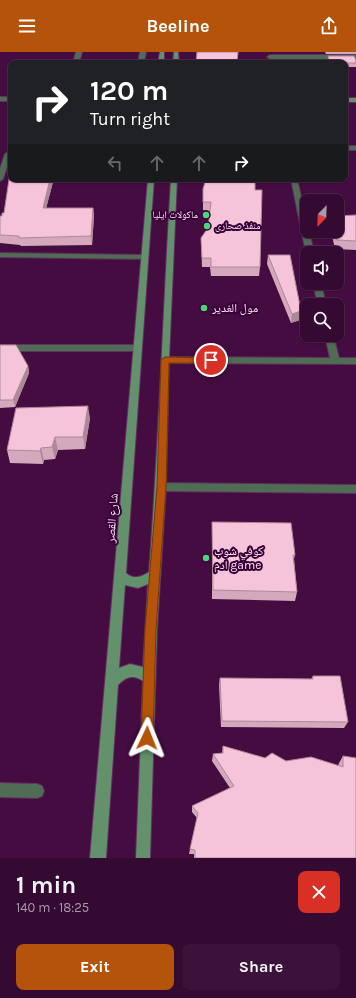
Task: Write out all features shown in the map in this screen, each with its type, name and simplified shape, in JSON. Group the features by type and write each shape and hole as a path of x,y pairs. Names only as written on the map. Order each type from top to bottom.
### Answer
{"street":[{"path":"270,57 356,57"},
{"path":"0,179 8,157"},
{"name":"شارع القصر","path":"98,858 151,182"},
{"path":"143,858 149,678 162,487 165,360 174,182"},
{"path":"295,182 308,246"},
{"path":"0,255 144,257"},
{"path":"330,342 334,361"},
{"path":"0,348 138,348"},
{"path":"165,360 356,361"},
{"path":"162,487 356,489"},
{"path":"120,575 125,580 138,583 146,581 155,574"},
{"path":"112,682 119,674 126,670 134,670 149,678"},
{"path":"0,790 37,791"}],"building":[{"path":"197,52 238,52 237,60 196,60"},
{"path":"328,56 354,56 356,63 348,63 348,60 329,60"},
{"path":"9,182 49,182 43,208 93,208 91,236 19,238 19,236 0,235 0,216 4,213"},
{"path":"205,182 255,182 255,190 262,190 260,267 211,267 211,258 202,258 201,238 208,228 211,202 203,202 203,189"},
{"path":"356,215 356,241 337,240 337,238 344,238 344,216"},
{"path":"268,255 290,255 300,306 300,311 292,314"},
{"path":"0,345 16,345 28,366 13,400 0,400"},
{"path":"88,406 83,437 55,437 52,447 41,448 40,451 7,450 16,408"},
{"path":"212,522 291,523 295,555 293,555 297,592 213,590"},
{"path":"313,676 340,676 348,722 222,721 220,678 313,679"},
{"path":"223,746 265,758 272,753 286,761 311,757 343,767 343,756 356,758 356,858 195,858 195,850 190,849 198,813 192,806 234,786 213,754 223,753"}],"place":[{"name":"ماكولات ايليا","path":"206,215"},
{"name":"منفذ صحارى","path":"207,226"},
{"name":"مول الغدير","path":"204,308"},
{"name":"كوفي شوب ادم game","path":"206,558"}],"route":[{"path":"147,738 151,629 162,487 165,360 211,360"}]}
